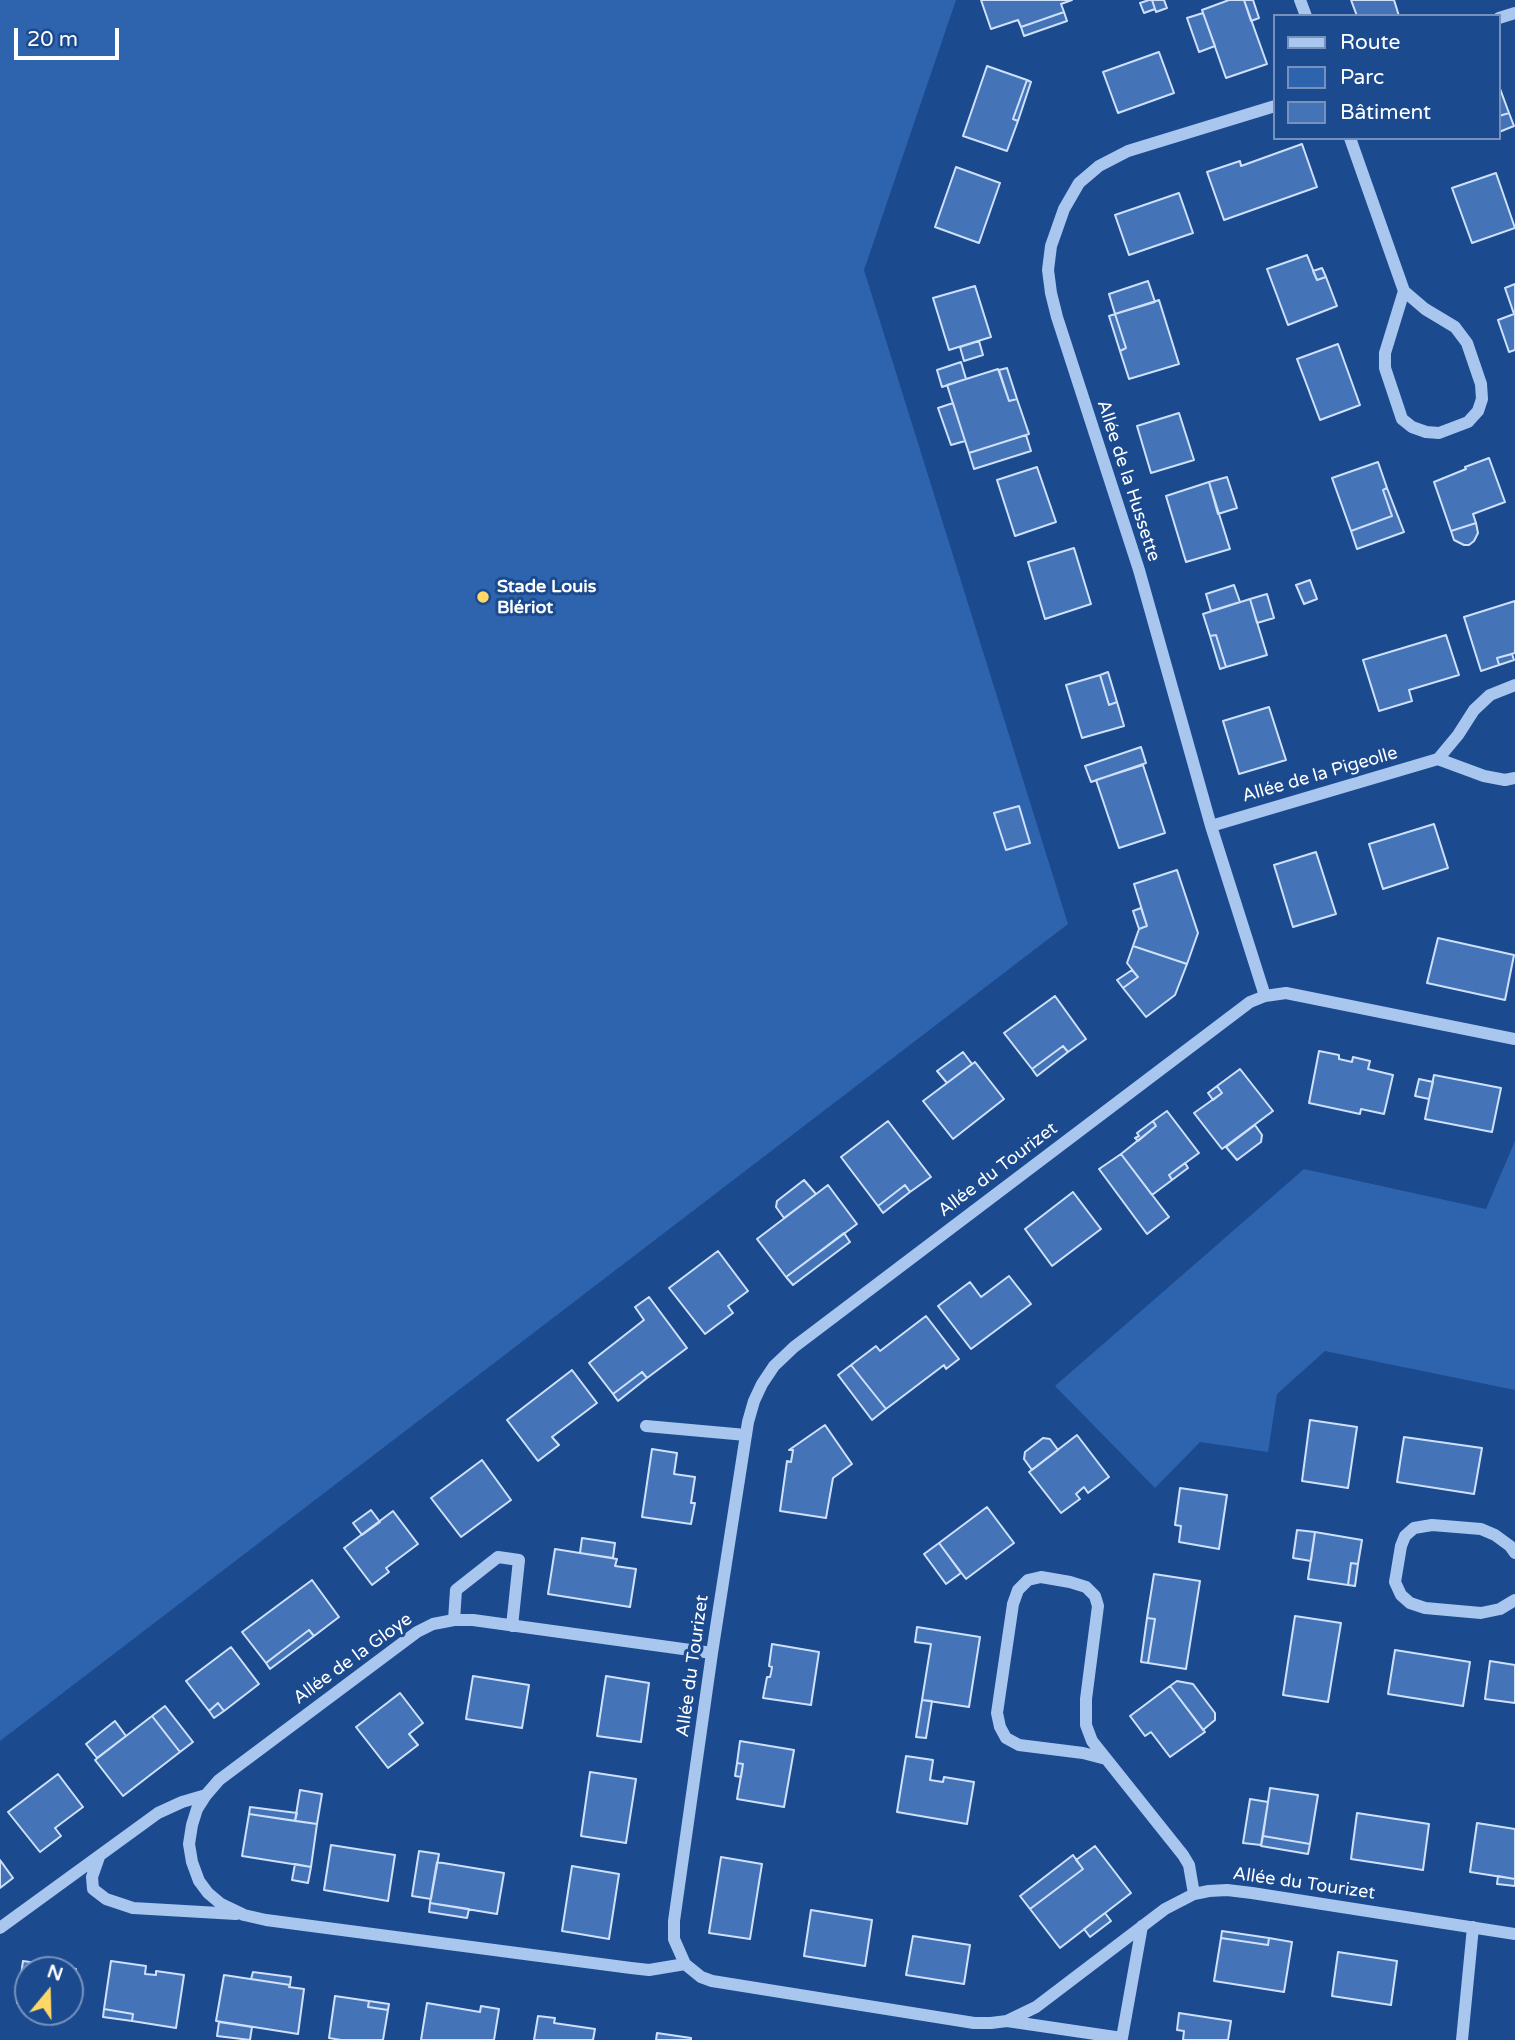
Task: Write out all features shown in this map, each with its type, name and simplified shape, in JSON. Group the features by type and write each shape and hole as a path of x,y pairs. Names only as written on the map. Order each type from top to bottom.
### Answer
{"street":[{"name":"Allée de la Hussette","path":"1265,996 1211,825 1139,570 1057,317 1048,270 1051,246 1064,209 1079,183 1099,166 1128,151 1274,106"},
{"path":"1351,140 1404,291 1425,309 1455,327 1466,343 1482,391 1478,411 1468,422 1439,432 1426,432 1412,427 1402,419 1385,368 1385,353 1404,291"},
{"path":"1515,685 1490,695 1474,710 1438,759 1485,776 1505,780 1515,778"},
{"name":"Allée de la Pigeolle","path":"1211,825 1438,759"},
{"name":"Allée du Tourizet","path":"1515,1039 1286,993 1265,996 1250,1002 794,1347 774,1366 754,1402 746,1435 712,1653 674,1921 674,1939 685,1965 701,1977 712,1981 974,2022 1007,2021 1036,2007 1165,1909 1194,1894 1227,1890 1515,1934"},
{"path":"646,1426 746,1435"},
{"path":"1515,1553 1495,1535 1481,1529 1432,1525 1414,1528 1405,1536 1401,1546 1395,1582 1401,1595 1410,1603 1425,1608 1481,1613 1500,1609 1515,1601"},
{"path":"454,1620 456,1590 498,1557 519,1560 512,1626"},
{"path":"1106,1759 1083,1753 1018,1745 1006,1738 1000,1727 997,1713 1013,1604 1018,1590 1028,1580 1041,1577 1070,1582 1086,1587 1095,1596 1098,1606 1086,1699 1086,1725 1092,1741 1184,1855 1189,1865 1194,1894"},
{"name":"Allée de la Gloye","path":"244,1915 221,1905 208,1893 199,1881 192,1862 189,1844 192,1825 206,1795 219,1780 417,1632 433,1624 472,1620 712,1653"},
{"name":"Allée de la Gloye","path":"0,1928 159,1813 206,1795"},
{"name":"Allée de la Gloye","path":"99,1856 92,1877 93,1889 106,1899 133,1908 244,1915 265,1920 640,1969 666,1969 685,1965"},
{"path":"1007,2021 1122,2038 1142,1926"},
{"path":"1462,2040 1473,1927"}],"green space":[{"name":"Stade Louis Blériot","path":"0,0 956,0 864,270 1068,924 0,1741"},
{"path":"1515,1141 1515,1390 1325,1351 1277,1394 1268,1452 1200,1442 1155,1488 1055,1386 1304,1169 1486,1209"}],"building":[{"path":"981,0 1072,0 1061,4 1064,12 1021,27 1018,20 991,29"},
{"path":"1152,0 1155,9 1144,13 1140,3"},
{"path":"1152,0 1164,0 1167,8 1156,12"},
{"path":"1229,0 1244,0 1267,64 1226,78 1202,10"},
{"path":"1244,0 1253,0 1259,18 1251,21"},
{"path":"1351,0 1394,0 1398,14 1356,14"},
{"path":"1064,12 1067,21 1024,36 1021,27"},
{"path":"1203,13 1215,46 1199,52 1187,18"},
{"path":"1159,52 1174,93 1118,113 1103,72"},
{"path":"987,66 1027,80 1013,119 1018,121 1007,151 963,136"},
{"path":"1027,80 1031,82 1018,121 1013,119"},
{"path":"1501,91 1509,113 1501,115"},
{"path":"1509,113 1514,126 1501,131 1501,115"},
{"path":"1302,144 1317,187 1224,220 1207,172 1240,161 1241,166"},
{"path":"956,167 1000,183 979,243 935,227"},
{"path":"1496,173 1515,228 1472,243 1452,188"},
{"path":"1179,193 1193,233 1129,255 1115,215"},
{"path":"1307,255 1317,280 1326,277 1337,306 1288,325 1267,269"},
{"path":"1322,268 1326,277 1317,280 1313,271"},
{"path":"1148,281 1155,302 1115,314 1109,294"},
{"path":"1515,284 1515,350 1509,352 1498,320 1514,314 1505,288"},
{"path":"975,286 991,337 949,350 933,298"},
{"path":"1159,300 1179,364 1129,379 1120,351 1126,348 1115,314"},
{"path":"1115,314 1126,348 1120,351 1109,316"},
{"path":"979,341 983,355 964,361 960,347"},
{"path":"1338,344 1360,405 1320,420 1297,359"},
{"path":"961,362 966,379 942,387 937,370"},
{"path":"1007,368 1017,399 1009,401 999,370"},
{"path":"998,369 1009,401 1017,399 1029,434 969,453 947,385"},
{"path":"953,403 965,441 951,445 938,408"},
{"path":"1179,413 1194,460 1151,473 1137,426"},
{"path":"1026,435 1031,451 974,469 969,453"},
{"path":"1489,458 1505,502 1473,514 1476,523 1451,531 1434,482"},
{"path":"1378,462 1387,488 1383,490 1392,516 1351,531 1332,478"},
{"path":"1037,467 1056,522 1015,536 997,480"},
{"path":"1227,477 1237,508 1218,514 1209,482"},
{"path":"1209,482 1230,549 1186,562 1166,496"},
{"path":"1387,488 1404,532 1357,549 1351,531 1392,516 1383,490"},
{"path":"1476,523 1478,533 1469,545 1454,540 1451,531"},
{"path":"1074,548 1091,604 1045,619 1028,562"},
{"path":"1310,580 1317,599 1304,604 1296,585"},
{"path":"1234,585 1240,602 1211,611 1206,594"},
{"path":"1267,594 1274,618 1257,623 1250,599"},
{"path":"1250,599 1267,655 1226,667 1216,635 1210,636 1203,614"},
{"path":"1515,601 1515,653 1497,658 1499,665 1481,671 1464,617"},
{"path":"1216,635 1226,667 1220,669 1210,636"},
{"path":"1446,635 1459,675 1409,690 1412,701 1379,711 1363,660"},
{"path":"1512,654 1514,660 1499,665 1497,658"},
{"path":"1108,672 1117,702 1109,705 1100,675"},
{"path":"1100,675 1109,705 1117,702 1124,726 1082,738 1066,685"},
{"path":"1269,707 1286,760 1239,774 1223,721"},
{"path":"1141,747 1146,763 1091,782 1085,766"},
{"path":"1143,765 1165,833 1119,848 1096,780"},
{"path":"1019,806 1030,843 1006,850 994,813"},
{"path":"1434,824 1448,868 1383,889 1369,844"},
{"path":"1316,852 1336,914 1293,927 1274,865"},
{"path":"1177,870 1198,933 1187,964 1133,946 1139,929 1147,926 1134,884"},
{"path":"1141,908 1147,926 1139,929 1133,911"},
{"path":"1438,938 1514,955 1505,1000 1427,983"},
{"path":"1133,946 1187,964 1175,995 1146,1017 1123,988 1138,977 1127,963"},
{"path":"1132,970 1138,977 1123,988 1117,980"},
{"path":"1055,996 1086,1039 1068,1052 1063,1046 1032,1069 1004,1033"},
{"path":"1063,1046 1068,1052 1037,1076 1032,1069"},
{"path":"1319,1051 1339,1055 1339,1059 1352,1062 1353,1057 1370,1061 1368,1069 1393,1075 1384,1114 1361,1109 1360,1114 1309,1103"},
{"path":"963,1052 972,1064 947,1083 937,1071"},
{"path":"975,1062 1004,1099 953,1139 923,1101"},
{"path":"1240,1069 1273,1111 1222,1149 1194,1113 1222,1093 1217,1086"},
{"path":"1434,1075 1501,1088 1492,1132 1425,1119"},
{"path":"1419,1079 1433,1082 1429,1099 1415,1096"},
{"path":"1217,1086 1222,1093 1213,1100 1208,1093"},
{"path":"1167,1111 1199,1153 1169,1175 1172,1180 1152,1195 1121,1154 1156,1126 1153,1121"},
{"path":"888,1121 931,1177 910,1192 905,1185 878,1206 841,1157"},
{"path":"1153,1121 1156,1126 1138,1141 1135,1138 1139,1136 1137,1133"},
{"path":"1255,1125 1262,1135 1261,1142 1237,1160 1226,1147"},
{"path":"1121,1154 1169,1217 1147,1234 1099,1169"},
{"path":"1185,1163 1188,1168 1172,1180 1169,1175"},
{"path":"804,1180 816,1194 784,1218 776,1207 777,1201"},
{"path":"828,1185 857,1224 786,1277 757,1239"},
{"path":"905,1185 910,1192 883,1213 878,1206"},
{"path":"1073,1192 1101,1229 1052,1266 1025,1229"},
{"path":"844,1233 850,1242 793,1285 786,1277"},
{"path":"718,1251 748,1291 728,1306 733,1313 705,1334 669,1288"},
{"path":"1009,1276 1031,1304 971,1349 938,1306 970,1282 981,1297"},
{"path":"649,1297 687,1348 647,1378 642,1372 613,1394 589,1363 644,1320 635,1307"},
{"path":"926,1316 959,1359 946,1369 944,1365 886,1409 851,1365 876,1346 880,1351"},
{"path":"851,1365 886,1409 872,1420 838,1375"},
{"path":"572,1370 597,1403 552,1437 559,1445 538,1461 507,1420"},
{"path":"642,1372 647,1378 618,1401 613,1394"},
{"path":"1310,1420 1357,1427 1348,1488 1302,1481"},
{"path":"825,1425 852,1464 833,1478 826,1518 780,1511 787,1461 791,1462 793,1450 789,1450"},
{"path":"1077,1435 1109,1477 1088,1493 1084,1487 1076,1494 1080,1499 1061,1513 1029,1472"},
{"path":"1404,1437 1482,1448 1474,1494 1397,1482"},
{"path":"1043,1438 1050,1439 1058,1450 1032,1470 1024,1459 1025,1452"},
{"path":"652,1449 677,1453 674,1474 695,1477 691,1503 695,1503 691,1524 642,1517"},
{"path":"482,1460 511,1500 461,1537 431,1498"},
{"path":"1180,1488 1227,1495 1219,1549 1179,1542 1181,1526 1175,1525"},
{"path":"987,1507 1014,1543 966,1579 939,1543"},
{"path":"371,1510 380,1522 362,1535 353,1523"},
{"path":"393,1511 418,1544 386,1568 389,1572 372,1585 344,1548"},
{"path":"1297,1530 1315,1532 1311,1561 1293,1558"},
{"path":"1315,1532 1362,1540 1358,1564 1351,1563 1348,1585 1308,1579"},
{"path":"582,1538 615,1543 613,1558 580,1553"},
{"path":"939,1543 961,1573 946,1584 924,1554"},
{"path":"555,1549 617,1559 615,1566 636,1569 630,1607 548,1594"},
{"path":"1351,1563 1358,1564 1355,1586 1348,1585"},
{"path":"1154,1574 1200,1581 1186,1669 1148,1663 1155,1619 1147,1618"},
{"path":"312,1580 339,1617 314,1636 309,1630 266,1663 242,1632"},
{"path":"1295,1616 1341,1623 1328,1702 1283,1695"},
{"path":"1147,1618 1155,1619 1148,1663 1141,1662"},
{"path":"917,1627 980,1637 969,1707 922,1700 931,1644 915,1642"},
{"path":"309,1630 314,1636 270,1669 266,1663"},
{"path":"772,1644 819,1652 811,1705 763,1698 772,1667 769,1666"},
{"path":"231,1647 259,1684 224,1711 218,1703 209,1711 186,1681"},
{"path":"1395,1650 1470,1662 1463,1706 1388,1694"},
{"path":"1490,1661 1515,1665 1515,1703 1485,1699"},
{"path":"473,1676 529,1685 522,1728 466,1719"},
{"path":"606,1676 649,1683 641,1742 597,1736"},
{"path":"1177,1681 1193,1684 1215,1713 1215,1720 1203,1730 1170,1686"},
{"path":"1170,1686 1205,1732 1170,1757 1151,1732 1145,1736 1130,1716"},
{"path":"400,1693 423,1723 409,1734 418,1745 388,1768 356,1727"},
{"path":"922,1700 932,1701 926,1738 916,1737"},
{"path":"218,1703 224,1711 214,1718 209,1711"},
{"path":"165,1706 193,1742 180,1752 152,1716"},
{"path":"152,1716 180,1752 123,1796 95,1760"},
{"path":"115,1721 126,1736 97,1758 86,1744"},
{"path":"740,1741 794,1750 784,1807 737,1799 743,1764 737,1763"},
{"path":"906,1756 933,1760 930,1780 943,1782 944,1777 974,1782 967,1824 897,1812"},
{"path":"737,1763 743,1764 741,1777 735,1776"},
{"path":"590,1772 636,1779 626,1843 581,1836"},
{"path":"58,1774 83,1807 55,1828 61,1836 40,1852 8,1812"},
{"path":"1270,1788 1318,1795 1310,1844 1263,1836"},
{"path":"300,1790 322,1794 317,1824 295,1821"},
{"path":"1250,1799 1268,1802 1261,1845 1243,1843"},
{"path":"250,1807 297,1813 295,1821 249,1814"},
{"path":"1357,1813 1429,1824 1423,1870 1351,1859"},
{"path":"249,1814 317,1824 311,1867 242,1856"},
{"path":"1477,1823 1515,1829 1515,1879 1470,1872"},
{"path":"1263,1836 1310,1844 1308,1854 1261,1846"},
{"path":"331,1845 395,1855 388,1901 324,1890"},
{"path":"1095,1846 1131,1893 1060,1948 1030,1909 1083,1869 1076,1860"},
{"path":"419,1851 439,1854 431,1899 412,1896"},
{"path":"1073,1855 1083,1869 1030,1909 1020,1896"},
{"path":"721,1857 762,1864 750,1939 709,1933"},
{"path":"0,1860 13,1878 0,1888"},
{"path":"437,1862 504,1873 497,1914 430,1903"},
{"path":"295,1864 311,1867 308,1883 292,1880"},
{"path":"572,1866 619,1874 609,1939 562,1931"},
{"path":"1498,1876 1515,1879 1515,1886 1497,1884"},
{"path":"430,1903 469,1909 467,1918 429,1912"},
{"path":"811,1910 872,1920 865,1966 804,1956"},
{"path":"1105,1913 1111,1921 1090,1937 1084,1929"},
{"path":"1222,1931 1269,1938 1268,1945 1221,1938"},
{"path":"913,1936 970,1945 964,1984 906,1975"},
{"path":"1221,1938 1268,1945 1269,1938 1292,1942 1284,1992 1214,1981"},
{"path":"1338,1952 1397,1961 1391,2005 1332,1996"},
{"path":"111,1961 146,1966 145,1974 156,1975 156,1971 184,1975 176,2028 132,2021 133,2014 104,2009"},
{"path":"253,1972 291,1977 290,1985 251,1979"},
{"path":"224,1975 304,1989 298,2034 216,2021"},
{"path":"335,1996 369,2001 368,2007 388,2010 383,2040 329,2038"},
{"path":"369,2001 389,2004 388,2010 368,2007"},
{"path":"427,2003 480,2012 481,2006 499,2009 494,2040 421,2040"},
{"path":"104,2009 133,2014 132,2021 103,2017"},
{"path":"1179,2013 1231,2021 1228,2040 1183,2040 1184,2031 1177,2030"},
{"path":"538,2016 555,2018 554,2023 595,2029 593,2040 534,2040"},
{"path":"219,2022 252,2027 250,2040 217,2036"},
{"path":"657,2033 691,2038 691,2040 656,2040"}],"place":[{"name":"Stade Louis Blériot","path":"483,597"}]}
